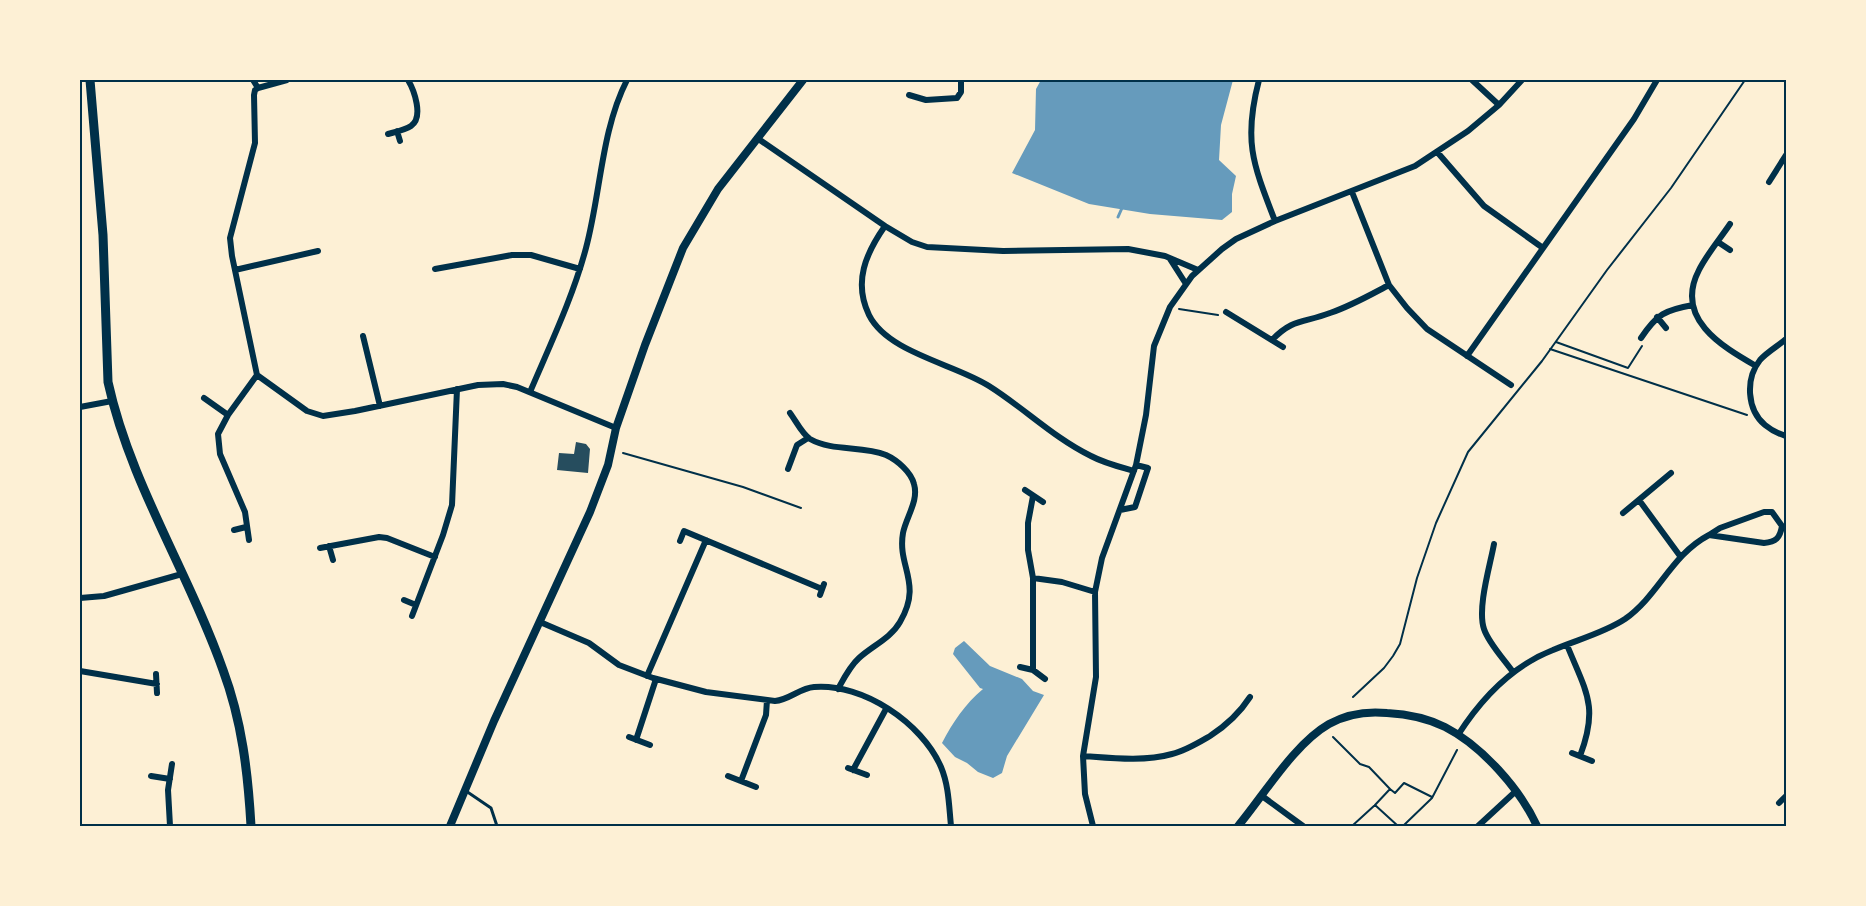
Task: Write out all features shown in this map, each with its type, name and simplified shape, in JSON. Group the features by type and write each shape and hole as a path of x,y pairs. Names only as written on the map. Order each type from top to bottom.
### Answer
{"main road":[{"path":"90,80 103,235 108,382 112,401 130,454 223,670 238,720 246,764 251,826"},
{"path":"450,826 494,721 600,487 611,454 616,428 664,293 683,248 713,195 803,80"}],"street":[{"path":"253,80 258,88"},
{"path":"286,80 255,90 255,143 230,238 257,375 302,407 318,415 332,415 457,389 503,384 530,392 616,428"},
{"path":"388,134 410,127 417,120 418,112 408,80"},
{"path":"530,392 580,269 613,117 627,80"},
{"path":"909,95 926,100 957,98 961,93 961,80"},
{"path":"1259,80 1250,115 1252,153 1275,221"},
{"path":"1472,80 1499,105"},
{"path":"1093,826 1085,794 1083,756 1096,677 1095,592 1102,558 1135,468 1146,415 1154,346 1167,312 1198,270 1236,239 1275,221 1401,173 1438,153 1499,105 1522,80"},
{"path":"1467,356 1634,119 1658,80"},
{"path":"397,131 400,141"},
{"path":"757,138 885,226 912,242 927,247 1003,251 1113,248 1150,252 1198,270"},
{"path":"1438,153 1484,206 1543,248"},
{"path":"1768,182 1785,160"},
{"path":"1352,192 1389,285 1422,325 1511,385"},
{"path":"1730,224 1699,271 1693,286 1693,305 1701,325 1709,334 1756,366"},
{"path":"885,226 863,265 862,279 869,315 884,333 902,345 988,385 1083,452 1104,462 1148,468 1135,507 1120,510"},
{"path":"1718,242 1730,250"},
{"path":"235,270 314,252 313,263"},
{"path":"435,269 512,255 531,255 580,269"},
{"path":"1170,259 1186,284"},
{"path":"1272,340 1291,324 1329,314 1356,303 1389,285"},
{"path":"1642,341 1657,316 1672,308 1693,305"},
{"path":"1226,312 1283,347"},
{"path":"1657,316 1666,328"},
{"path":"363,336 380,406"},
{"path":"1786,339 1756,366 1750,392 1758,418 1771,429 1786,436"},
{"path":"249,540 245,512 218,447 218,434 228,415 257,375"},
{"path":"412,616 452,505 457,389"},
{"path":"204,398 228,415"},
{"path":"80,407 112,401"},
{"path":"790,413 808,438 830,445 871,451 887,456 904,469 914,484 914,498 903,536 903,553 910,586 906,610 893,632 857,659 838,689"},
{"path":"788,469 797,445 808,438"},
{"path":"1623,513 1671,473"},
{"path":"1025,490 1043,502"},
{"path":"1033,496 1028,523 1028,550 1033,578 1033,670"},
{"path":"1639,500 1680,556"},
{"path":"1458,735 1481,702 1514,672 1551,650 1568,645 1625,619 1643,604 1689,547 1720,528 1764,512 1772,512 1782,526 1780,537 1773,543 1709,535"},
{"path":"234,530 246,527"},
{"path":"680,541 684,531 822,589"},
{"path":"320,548 379,537 435,557"},
{"path":"647,676 706,540"},
{"path":"1494,544 1482,611 1483,625 1490,640 1514,672"},
{"path":"329,546 333,560"},
{"path":"80,598 104,596 182,574"},
{"path":"1033,578 1062,582 1095,592"},
{"path":"404,600 416,605"},
{"path":"540,622 590,643 619,665 656,679 706,692 782,700 804,689 822,687 838,689 866,698 912,728 937,759 946,780 951,826"},
{"path":"1568,645 1590,706 1589,733 1580,756"},
{"path":"1020,667 1033,670 1045,679"},
{"path":"80,671 157,684"},
{"path":"156,674 157,693"},
{"path":"636,740 656,679"},
{"path":"1083,756 1145,758 1172,754 1196,744 1228,724 1243,709 1250,697"},
{"path":"741,782 766,715 767,700"},
{"path":"867,775 850,769 886,709"},
{"path":"1238,826 1297,752 1325,727 1347,717 1376,712 1407,715 1428,721 1458,735 1483,756 1516,790 1530,810 1537,826"},
{"path":"629,737 650,745"},
{"path":"1572,753 1592,761"},
{"path":"170,826 168,790 172,764"},
{"path":"151,776 170,779"},
{"path":"728,776 756,787"},
{"path":"1478,826 1516,790"},
{"path":"1262,796 1303,826"},
{"path":"1779,803 1786,796"}],"lane":[{"path":"465,790 491,808 497,826"}],"path":[{"path":"1353,697 1394,656 1400,644 1417,578 1436,523 1468,452 1501,414 1677,180 1745,80"},
{"path":"1177,309 1219,315 1226,312"},
{"path":"1556,342 1629,368 1642,341"},
{"path":"1550,349 1758,418"},
{"path":"623,453 743,487 801,508"},
{"path":"1333,737 1360,764 1369,767 1395,793 1404,783 1432,797"},
{"path":"1403,826 1432,797 1457,750"},
{"path":"1352,826 1390,789"},
{"path":"1375,805 1398,826"}],"water":[{"path":"1041,80 1233,80 1221,125 1219,160 1236,176 1232,194 1232,212 1222,220 1150,214 1089,204 1012,173 1035,130 1036,89"},
{"path":"964,641 990,666 1022,679 1033,691 1044,695 1007,756 1002,773 993,778 978,772 955,757 942,743 960,714 983,689 953,654 955,648"}],"building":[{"path":"576,442 586,444 590,449 588,473 557,470 559,453 574,454"}],"waterway":[{"path":"1118,217 1122,208"}]}
